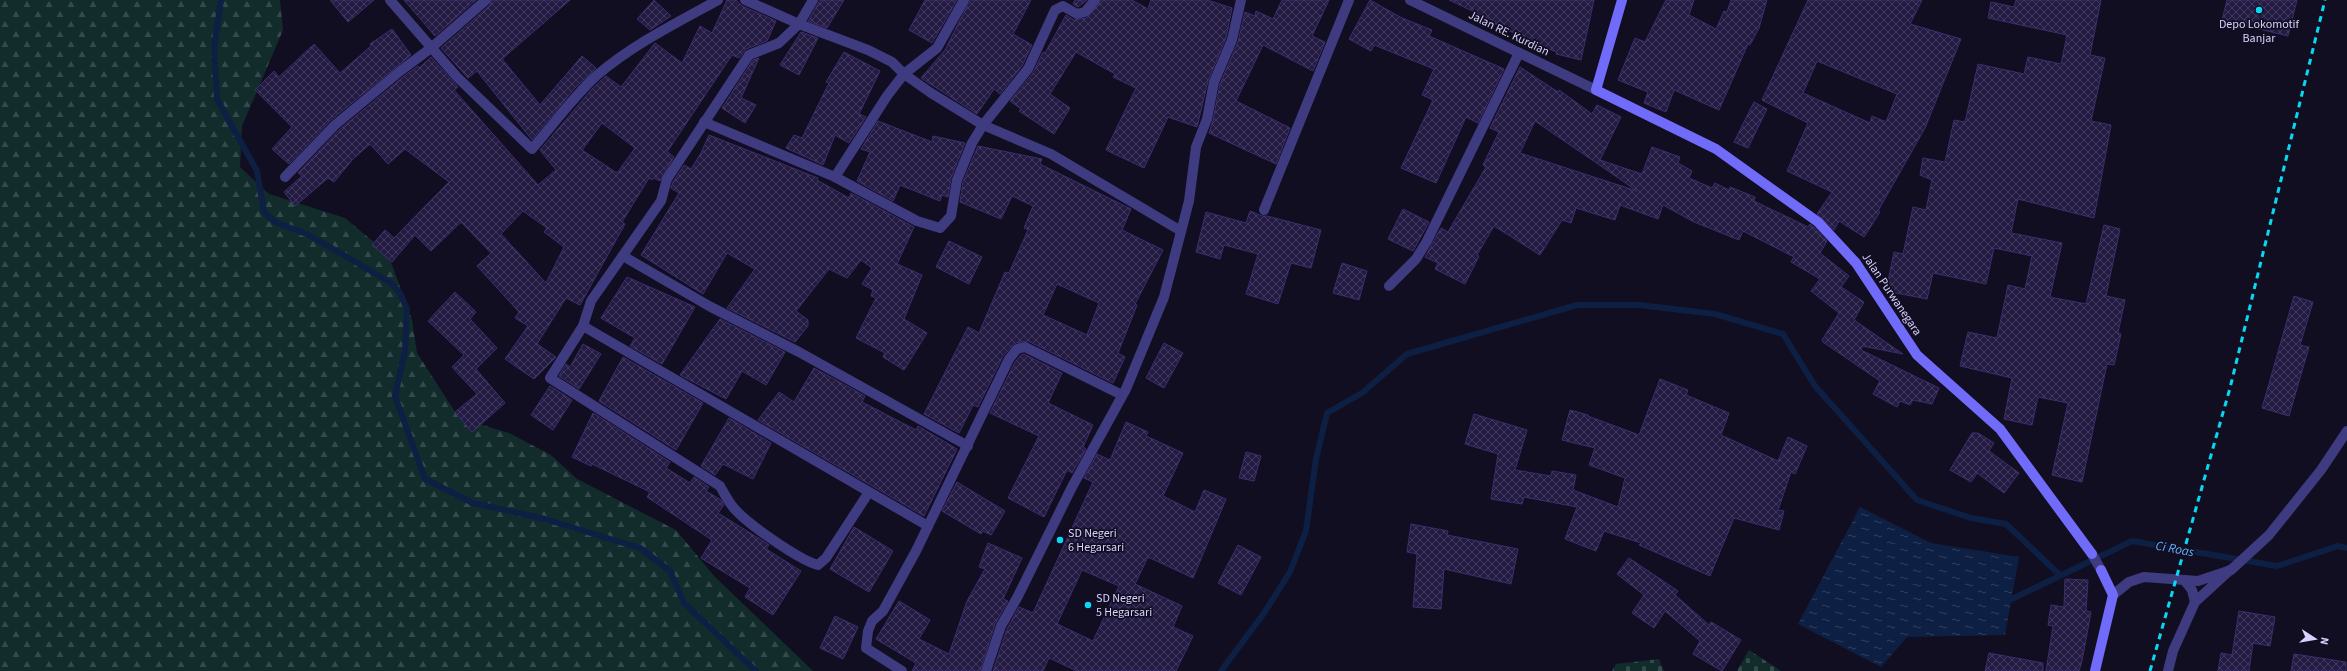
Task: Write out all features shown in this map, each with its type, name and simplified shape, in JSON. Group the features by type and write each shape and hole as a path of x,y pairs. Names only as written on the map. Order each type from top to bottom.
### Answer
{"street":[{"path":"390,0 431,48 501,121 532,150 565,109 607,68 624,54 718,0"},
{"path":"286,177 335,125 399,72 431,48 486,0"},
{"path":"745,0 799,24 868,50 892,62 904,74 983,125 1051,154 1182,231"},
{"path":"813,0 799,24 779,43 749,55 667,179 661,201 591,301 583,326 550,378 720,486 734,509 779,544 810,563 818,565 826,558 869,492"},
{"path":"835,177 886,96 904,74 937,48 964,0"},
{"path":"704,122 835,177 917,221 940,228 951,216 957,180 972,143 983,125 1025,73 1055,10 1063,6 1077,14 1085,12 1095,0"},
{"path":"986,671 1001,626 1018,596 1072,487 1122,395 1164,297 1189,201 1196,147 1207,119 1214,82 1232,40 1241,0"},
{"path":"1264,210 1349,0"},
{"name":"Jalan RE. Kurdian","path":"1410,0 1596,90"},
{"path":"1596,90 1622,0"},
{"path":"1389,286 1416,259 1427,241 1519,53"},
{"name":"Jalan Purwanegara","path":"1596,90 1716,150 1818,222 1856,263 1917,355 2000,428 2092,554 2113,595"},
{"path":"623,256 709,306 799,352 968,446"},
{"path":"583,326 928,526"},
{"path":"902,671 866,648 868,631 872,621 883,611 928,526 1009,359 1017,349 1025,347 1122,395"},
{"path":"2168,671 2173,651 2195,602 2268,535 2321,470 2347,431"},
{"path":"2095,671 2113,595 2129,582 2144,577 2198,581 2231,570"},
{"path":"2184,580 2192,590 2195,602"}],"green space":[{"path":"0,0 280,0 283,30 242,126 240,167 269,194 345,218 388,254 412,320 417,353 459,418 509,433 551,455 577,479 676,530 714,576 813,671 0,671"},
{"path":"1749,650 1781,671 1737,671"},
{"path":"1659,659 1664,671 1612,671 1616,664"}],"water":[{"path":"1860,507 1931,543 2019,557 2005,635 1907,637 1881,667 1798,624"}],"building":[{"path":"330,0 374,0 348,22"},
{"path":"404,0 476,0 435,36"},
{"path":"492,0 570,0 502,59 540,105 582,56 596,68 574,89 532,140 477,71 468,78 441,48 490,5"},
{"path":"654,0 671,16 650,30 637,19"},
{"path":"727,0 736,0 742,6 776,21 767,41 746,49 739,58 732,55 667,152 674,157 660,181 654,178 652,180 649,178 622,222 625,224 580,305 566,298 537,344 556,357 534,379 505,359 528,326 515,318 519,312 477,266 491,253 461,222 431,251 415,235 392,262 372,245 385,230 394,238 449,182 405,149 388,164 370,144 353,159 334,182 328,178 295,206 284,192 302,176 298,173 339,130 403,77 418,66 419,68 431,57 458,87 454,90 538,185 556,170 540,150 592,89 606,76 621,87 655,43 682,63 700,26 712,33","holes":["602,123 635,148 617,173 582,150","523,211 547,228 544,232 564,247 546,283 501,234"]},
{"path":"820,0 844,0 827,28 808,21"},
{"path":"925,0 957,0 932,43 909,30"},
{"path":"970,0 1031,0 1013,34 1032,45 1022,66 1000,94 994,89 977,114 921,78 945,50"},
{"path":"1075,0 1087,0 1078,7 1073,4"},
{"path":"1101,0 1132,0 1148,9 1151,0 1207,0 1232,8 1226,38 1208,81 1197,127 1168,117 1144,168 1106,150 1136,88 1113,77 1115,74 1076,52 1050,94 1070,108 1054,134 1019,111 1021,109 1010,101 1033,73 1043,52 1045,53 1066,15 1074,20 1087,18"},
{"path":"1282,0 1329,0 1312,36 1325,42 1313,71 1263,45 1236,101 1290,128 1276,164 1209,133 1220,84 1238,42 1245,12 1255,16 1256,11 1273,19"},
{"path":"1370,0 1402,18 1432,30 1429,36 1504,69 1478,123 1466,117 1436,183 1401,168 1433,100 1422,95 1434,69 1374,45 1371,51 1349,39"},
{"path":"1449,0 1594,0 1581,60 1556,54 1557,52 1523,40 1524,38 1495,24 1496,22"},
{"path":"1666,0 1694,0 1689,15 1716,29 1724,11 1727,12 1731,0 1767,0 1759,28 1750,45 1748,44 1719,110 1674,90 1666,112 1644,103 1648,92 1618,80 1635,38 1645,42"},
{"path":"1808,0 1922,0 1910,24 1961,39 1925,128 1878,211 1880,212 1864,237 1839,221 1834,230 1817,214 1832,192 1787,171 1808,123 1762,100","holes":["1817,61 1897,94 1886,122 1872,116 1870,123 1803,93"]},
{"path":"2016,0 2101,0 2090,55 2105,58 2091,121 2111,125 2094,218 2018,199 2011,233 2062,243 2050,297 2086,304 2104,225 2120,229 2106,296 2125,300 2118,333 2121,334 2114,365 2107,364 2082,482 2052,475 2068,403 2038,397 2032,425 2004,419 2012,378 1960,366 1968,332 1997,338 2008,285 2025,289 2032,256 1994,248 1986,284 1933,273 1927,299 1886,291 1894,252 1903,254 1913,207 1926,210 1932,180 1920,175 1923,158 1945,162 1954,120 1965,122 1978,64 2024,74 2028,57 2061,64 2067,35 1988,18 1991,2 2014,7"},
{"name":"Depo Lokomotif Banjar","path":"2227,0 2297,0 2288,36 2222,20"},
{"path":"392,29 411,55 331,120 289,164 272,149 292,127 255,90 274,71 279,77 314,44 340,73 371,46 370,44"},
{"path":"801,32 818,38 799,75 780,65"},
{"path":"844,52 880,71 859,114 866,117 849,143 835,135 823,165 786,148 794,135 802,138 829,83 826,82"},
{"path":"759,58 741,98 756,105 745,123 722,108 753,60"},
{"path":"1520,67 1558,92 1559,90 1592,114 1597,105 1621,117 1600,160 1642,174 1652,147 1680,157 1678,163 1692,171 1689,178 1712,188 1715,183 1729,190 1730,187 1755,197 1754,201 1808,227 1810,224 1827,241 1820,253 1849,276 1841,287 1864,302 1854,320 1903,354 1862,346 1861,350 1939,388 1932,404 1913,400 1910,405 1900,401 1897,407 1873,394 1880,381 1823,342 1822,340 1839,313 1811,291 1820,279 1791,262 1794,257 1743,231 1739,240 1694,222 1663,205 1658,219 1620,205 1615,220 1576,208 1571,223 1562,220 1540,255 1494,226 1477,255 1479,256 1465,284 1435,269 1438,263 1425,257 1441,228 1448,232 1486,167 1483,165 1499,132 1490,128","holes":["1535,121 1637,191 1520,153"]},
{"path":"1754,102 1767,109 1748,148 1734,142"},
{"path":"878,121 932,142 933,136 965,143 951,178 948,197 942,195 940,201 900,185 893,201 857,181 870,152 861,149"},
{"path":"709,135 818,178 817,180 849,198 851,193 914,227 897,264 922,275 904,319 927,333 904,370 883,357 885,353 856,338 876,298 871,296 873,290 862,284 872,268 861,260 847,278 829,269 796,311 808,320 808,326 795,342 727,308 755,269 727,253 703,294 641,255 679,193 671,188 673,182 684,165 691,169 701,153"},
{"path":"978,146 1042,159 1040,164 1131,209 1122,230 1163,250 1135,304 1137,305 1118,353 1125,357 1113,383 1028,341 1015,343 1003,356 978,407 973,405 959,433 924,414 968,327 979,333 1005,272 1009,273 1028,230 1024,228 1033,206 1012,196 1001,219 960,202 963,182","holes":["1057,284 1099,303 1087,335 1043,315"]},
{"path":"1403,209 1429,222 1413,251 1388,239"},
{"path":"1250,211 1262,216 1321,230 1311,268 1291,263 1278,304 1246,294 1258,254 1224,245 1220,259 1196,252 1206,212 1246,223"},
{"path":"949,241 982,257 969,284 936,267"},
{"path":"1342,263 1367,271 1359,300 1333,293"},
{"path":"627,277 695,307 662,364 630,346 635,338 601,318"},
{"path":"455,292 476,312 470,319 497,348 476,369 505,403 472,432 455,412 477,394 452,367 464,355 428,321"},
{"path":"2294,296 2313,302 2300,345 2309,347 2289,416 2262,408"},
{"path":"720,319 785,352 766,385 742,371 726,399 680,375"},
{"path":"1164,343 1183,353 1164,388 1146,378"},
{"path":"583,344 601,354 579,389 559,376 566,364 570,367"},
{"path":"1024,354 1062,373 1048,403 1093,425 1083,447 1086,449 1072,473 1067,470 1044,517 1008,498 1039,436 990,413 1015,362 1021,355"},
{"path":"623,357 703,403 676,450 599,401"},
{"path":"814,368 865,396 862,402 916,430 918,426 957,449 924,516 758,420 779,392 794,402"},
{"path":"1660,379 1688,390 1686,395 1729,413 1721,435 1778,461 1788,437 1807,446 1795,474 1791,472 1778,510 1784,511 1779,530 1734,518 1710,576 1639,545 1641,543 1604,531 1596,551 1565,539 1577,507 1524,497 1522,504 1491,499 1498,454 1465,444 1474,414 1527,430 1515,470 1551,476 1552,471 1576,475 1573,490 1618,507 1625,478 1589,465 1595,448 1562,440 1570,410 1588,415 1639,435"},
{"path":"550,386 572,400 553,430 531,415"},
{"path":"593,413 670,462 666,468 690,483 694,477 709,487 706,491 721,500 724,505 718,513 769,545 766,549 801,571 773,615 745,597 750,588 701,558 712,540 647,497 650,492 592,464 591,466 572,457"},
{"path":"729,418 771,443 753,479 723,464 715,475 701,466"},
{"path":"1126,422 1148,432 1146,436 1183,453 1163,496 1195,512 1204,490 1226,499 1193,578 1148,557 1135,584 1182,606 1173,627 1193,636 1176,671 1077,671 1049,658 1043,671 993,671 1007,629 1019,607 1033,613 1093,482 1084,478 1097,454 1110,460","holes":["1082,570 1119,586 1093,641 1057,624"]},
{"path":"1972,433 1978,433 1994,443 1989,451 2019,473 2004,493 1977,473 1971,482 1950,470"},
{"path":"1246,452 1261,456 1254,481 1239,478"},
{"path":"957,482 1005,511 991,535 983,531 981,534 942,511"},
{"path":"1411,524 1448,531 1447,535 1518,549 1511,584 1444,569 1441,609 1413,607 1417,554 1407,552"},
{"path":"854,527 893,551 869,592 830,569"},
{"path":"988,543 1022,558 1003,599 1008,601 995,624 980,671 912,671 916,663 876,639 899,601 930,620 919,639 949,654 967,601 985,569 979,567"},
{"path":"1238,545 1261,557 1241,595 1218,583"},
{"path":"1629,558 1678,591 1675,595 1709,625 1711,622 1741,640 1722,671 1693,654 1700,641 1665,611 1654,628 1632,613 1644,595 1617,574"},
{"path":"2065,579 2088,580 2086,611 2091,612 2082,661 2079,671 2046,671 2053,626 2048,625 2051,605 2064,607"},
{"path":"2239,611 2275,617 2270,646 2253,643 2249,671 2218,671 2221,653 2232,655"},
{"path":"835,616 858,627 843,659 820,648"},
{"path":"1989,653 2043,663 2043,671 1985,671"},
{"path":"2294,654 2346,662 2346,671 2291,671"}],"waterway":[{"path":"221,0 214,47 217,99 257,171 264,212 275,222 309,235 391,283 400,293 407,309 405,351 395,396 425,479 473,503 545,519 640,548 670,571 684,603 756,671"},
{"path":"1221,671 1264,613 1290,572 1306,531 1316,459 1327,413 1362,393 1407,354 1577,305 1639,305 1715,314 1783,334 1815,386 1917,500 1971,518 2006,524 2060,575"},
{"name":"Ci Roas","path":"2012,599 2132,541 2277,566 2338,546 2347,548"}],"railway":[{"path":"2150,671 2230,388 2325,0"}],"place":[{"name":"Depo Lokomotif Banjar","path":"2259,10"},
{"name":"SD Negeri 6 Hegarsari","path":"1060,540"},
{"name":"SD Negeri 5 Hegarsari","path":"1088,605"}]}
